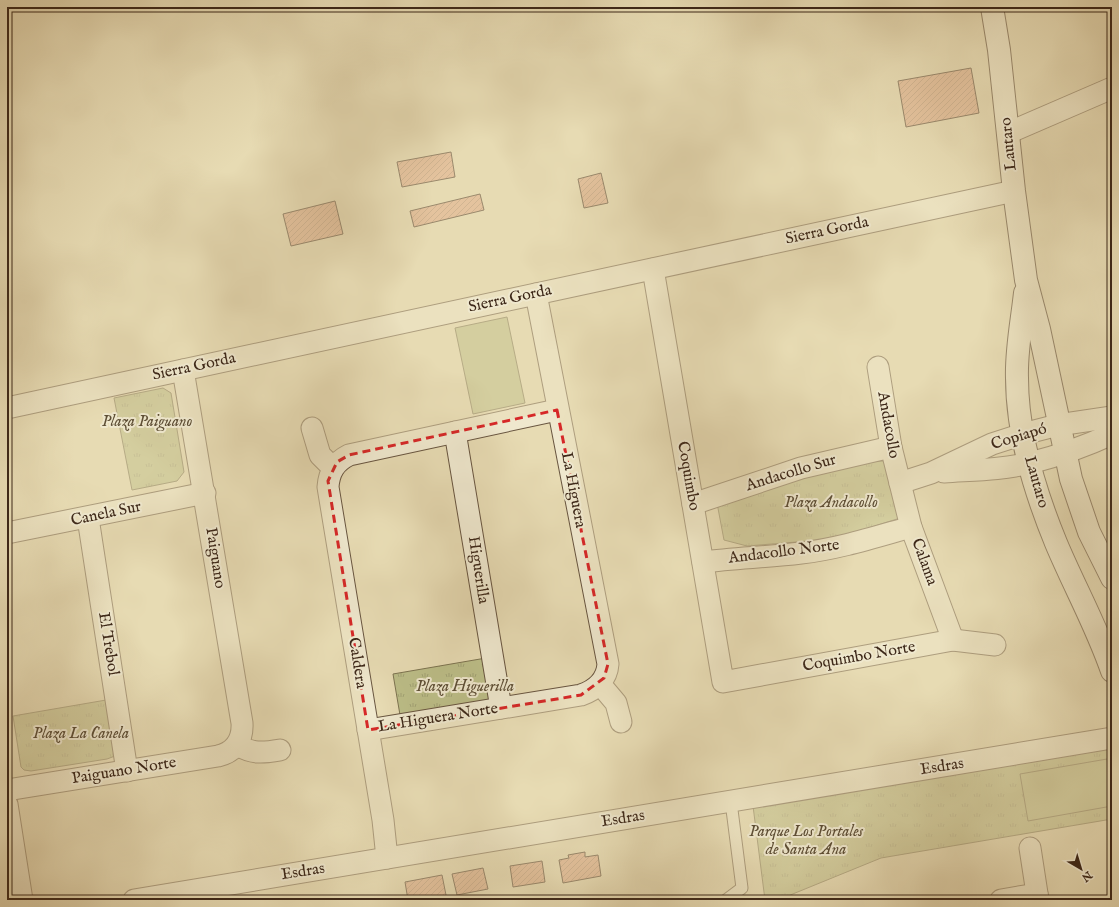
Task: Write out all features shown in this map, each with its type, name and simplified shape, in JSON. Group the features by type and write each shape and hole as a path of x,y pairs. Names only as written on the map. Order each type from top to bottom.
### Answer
{"street":[{"name":"Lautaro","path":"992,7 999,50 1014,192 1026,280 1039,329 1064,452 1079,506 1089,532 1112,578"},
{"path":"1008,133 1112,88"},
{"name":"Sierra Gorda","path":"7,408 1014,192"},
{"name":"Coquimbo","path":"653,269 724,682"},
{"name":"Lautaro","path":"1026,280 1016,377 1023,434 1029,463 1041,503 1056,542 1094,624 1112,672"},
{"name":"La Higuera","path":"536,294 557,410 608,664 608,672 600,684"},
{"name":"Andacollo","path":"878,367 891,447 900,483"},
{"name":"Paiguano","path":"183,370 205,493 242,723 242,731 237,745"},
{"path":"312,428 320,455 333,468 337,462 349,455 557,410"},
{"name":"Copiapó","path":"900,483 931,474 992,444 1023,434 1058,425 1112,417"},
{"name":"Higuerilla","path":"455,432 501,708"},
{"name":"Copiapó","path":"931,474 1000,468 1029,463 1112,434"},
{"name":"Andacollo Sur","path":"693,504 801,468 891,447"},
{"name":"Caldera","path":"333,468 330,474 328,487 388,858"},
{"name":"Calama","path":"900,483 911,527 953,640"},
{"name":"Canela Sur","path":"7,533 88,518 205,493"},
{"name":"El Trebol","path":"88,518 127,771"},
{"name":"Andacollo Norte","path":"703,562 739,557 801,553 824,549 911,527"},
{"name":"Coquimbo Norte","path":"724,682 953,640 995,646"},
{"path":"600,684 616,703 621,722"},
{"name":"La Higuera Norte","path":"368,730 582,695 600,684"},
{"name":"Esdras","path":"134,900 1112,738"},
{"path":"237,745 252,752 260,753 280,750"},
{"name":"Paiguano Norte","path":"7,790 218,756 225,754 237,745"},
{"path":"7,804 22,900"},
{"path":"1001,900 1038,897 1030,848"}],"lane":[{"path":"726,900 742,888 730,802"}],"highlighted area":[{"path":"557,410 608,664 604,678 581,695 368,730 328,481 337,462 349,455"}],"green space":[{"path":"507,317 525,403 473,414 455,328"},
{"name":"Plaza Paiguano","path":"163,388 171,393 184,472 177,481 132,490 114,398"},
{"name":"Plaza Andacollo","path":"885,461 900,518 834,539 747,546 724,540 717,503 845,462"},
{"name":"Plaza Higuerilla","path":"486,658 492,700 400,715 393,674"},
{"name":"Plaza La Canela","path":"112,699 115,756 107,759 31,771 24,770 21,767 13,716"},
{"name":"Parque Los Portales de Santa Ana","path":"1112,745 1112,819 881,858 778,900 765,900 753,806"},
{"path":"1107,759 1112,787 1112,806 1028,821 1020,774"}],"building":[{"path":"971,68 979,113 906,127 898,81"},
{"path":"451,152 455,177 402,187 397,162"},
{"path":"601,173 608,203 584,208 578,179"},
{"path":"480,194 484,210 414,227 410,211"},
{"path":"335,201 343,234 291,246 283,214"},
{"path":"585,852 585,857 598,855 601,876 563,883 559,860 569,858 568,855"},
{"path":"542,861 545,882 513,887 510,866"},
{"path":"483,868 488,889 457,895 452,874"},
{"path":"442,875 447,900 408,900 405,882"}]}
